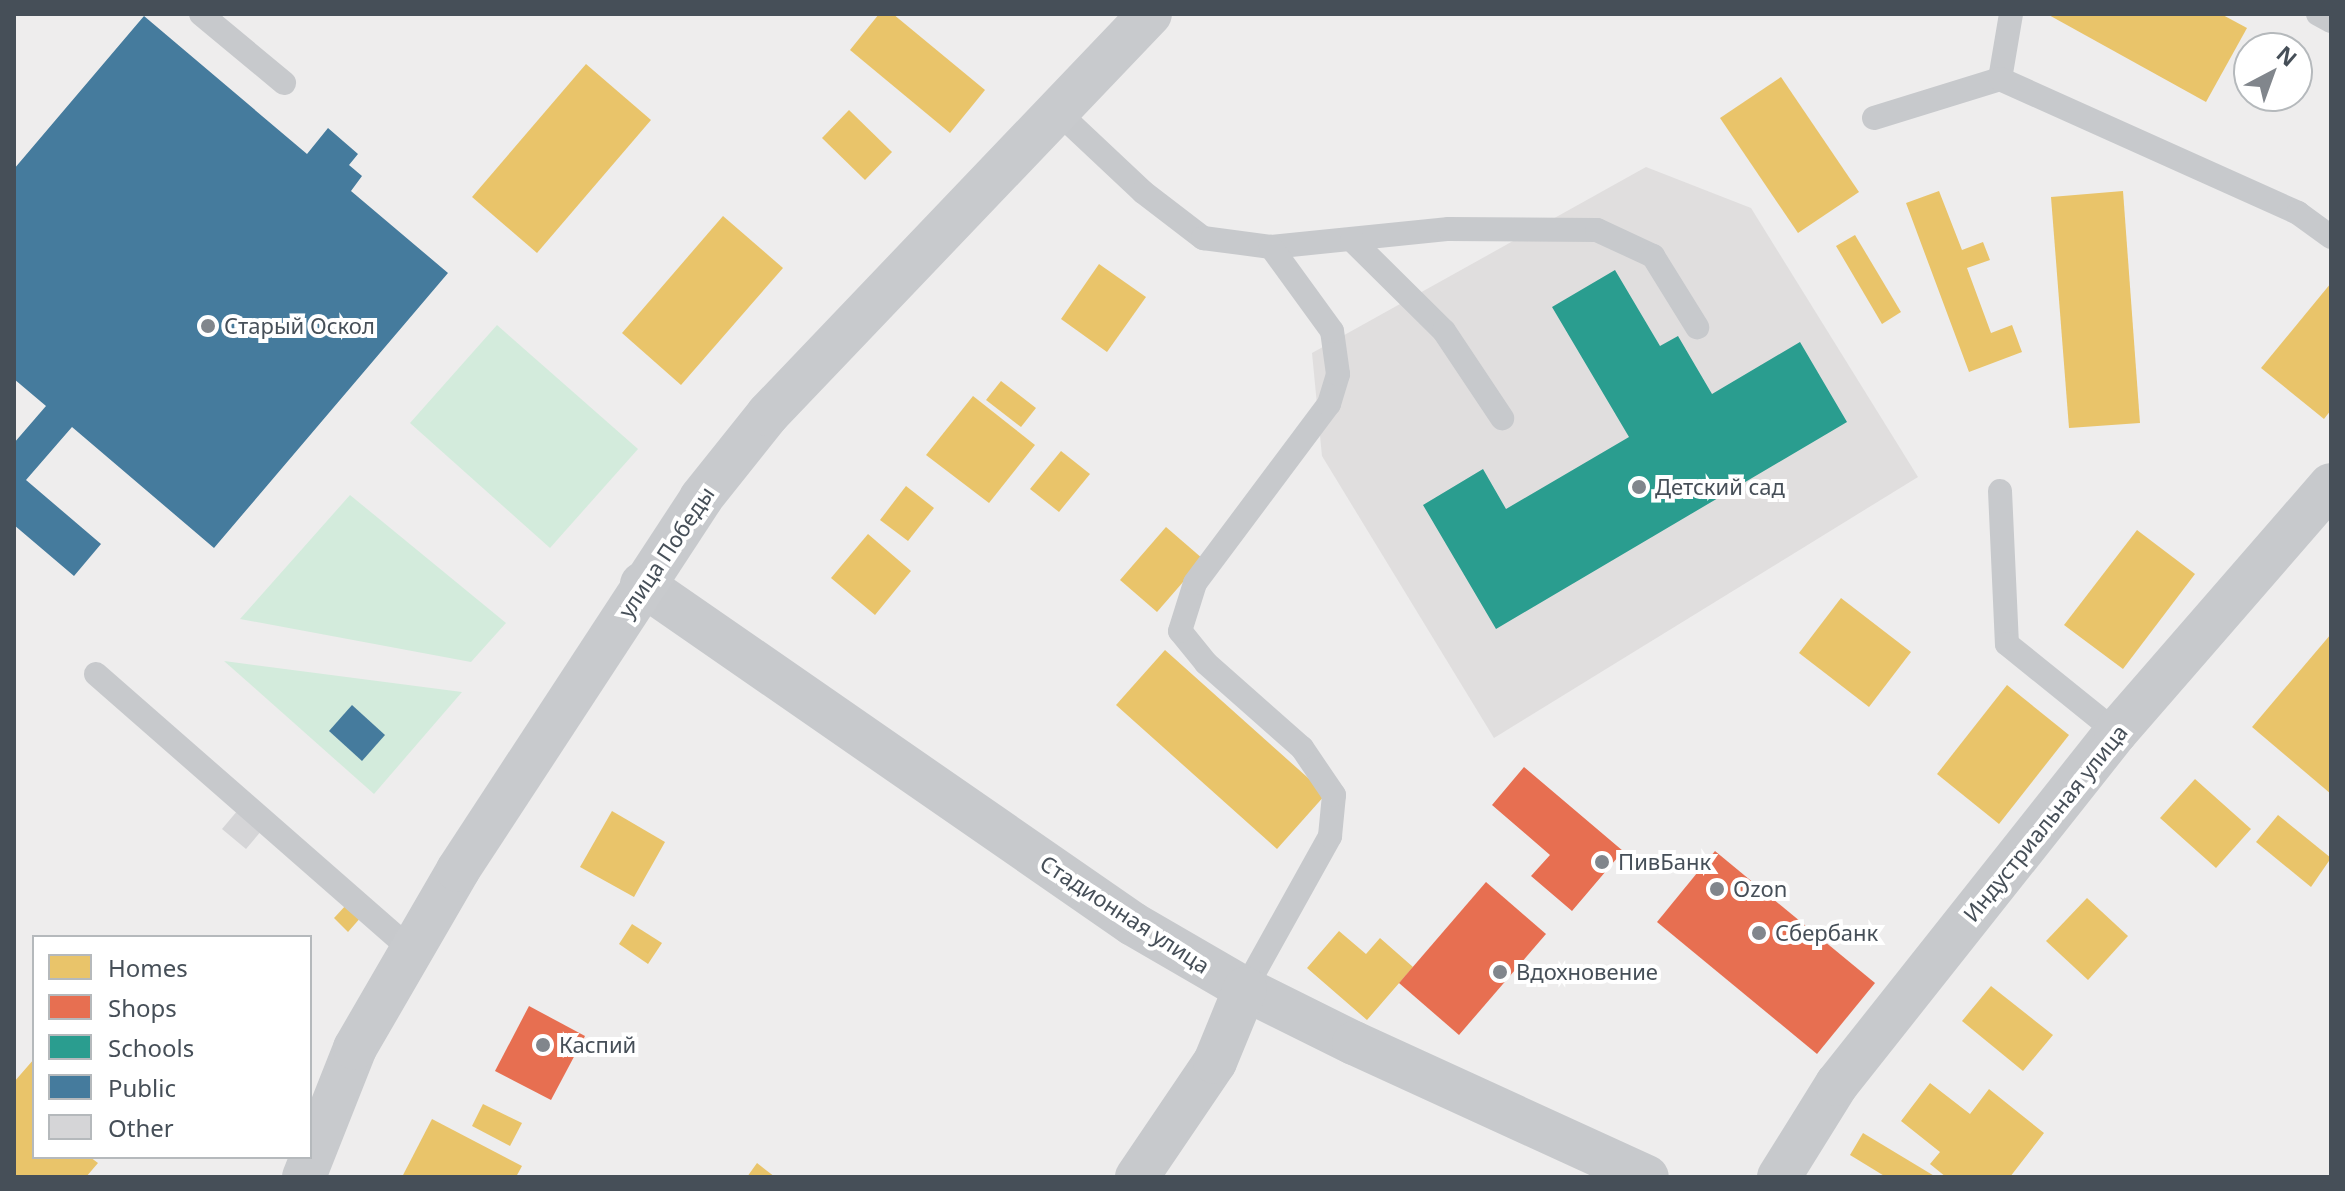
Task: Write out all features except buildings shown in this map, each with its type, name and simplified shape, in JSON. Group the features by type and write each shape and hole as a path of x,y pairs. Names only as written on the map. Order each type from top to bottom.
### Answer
{"street":[{"name":"улица Победы","path":"312,1157 355,1048 458,870 642,584 768,414 1059,113 1150,14"},
{"name":"Индустриальная улица","path":"1779,1177 1837,1084 2116,732 2331,485"},
{"name":"Стадионная улица","path":"642,584 1133,924 1245,989 1647,1177"},
{"path":"1137,1177 1215,1062 1234,1028 1245,989"}],"lane":[{"path":"201,14 284,83"},
{"path":"2000,79 2011,14"},
{"path":"2318,14 2331,21"},
{"path":"1874,118 2000,79 2298,213 2331,237"},
{"path":"1059,113 1143,192 1203,238 1271,247 1449,229 1597,230 1653,256 1697,327"},
{"path":"1352,240 1444,331 1502,418"},
{"path":"1245,989 1330,836 1334,795 1302,748 1206,663 1180,631 1195,583 1329,404 1338,374 1332,331 1271,247"},
{"path":"2000,491 2007,644 2116,732"},
{"path":"96,674 412,951"}],"shaded area":[{"path":"1646,167 1751,208 1918,477 1494,738 1322,456 1312,353"}],"green space":[{"path":"497,325 638,449 550,548 410,423"},
{"path":"350,495 506,623 471,662 240,619"},
{"path":"224,661 462,692 374,794"}],"place":[{"name":"Старый Оскол","path":"208,326"},
{"name":"Детский сад","path":"1639,487"},
{"name":"ПивБанк","path":"1602,862"},
{"name":"Ozon","path":"1717,889"},
{"name":"Сбербанк","path":"1759,933"},
{"name":"Вдохновение","path":"1500,972"},
{"name":"Каспий","path":"543,1045"}]}
